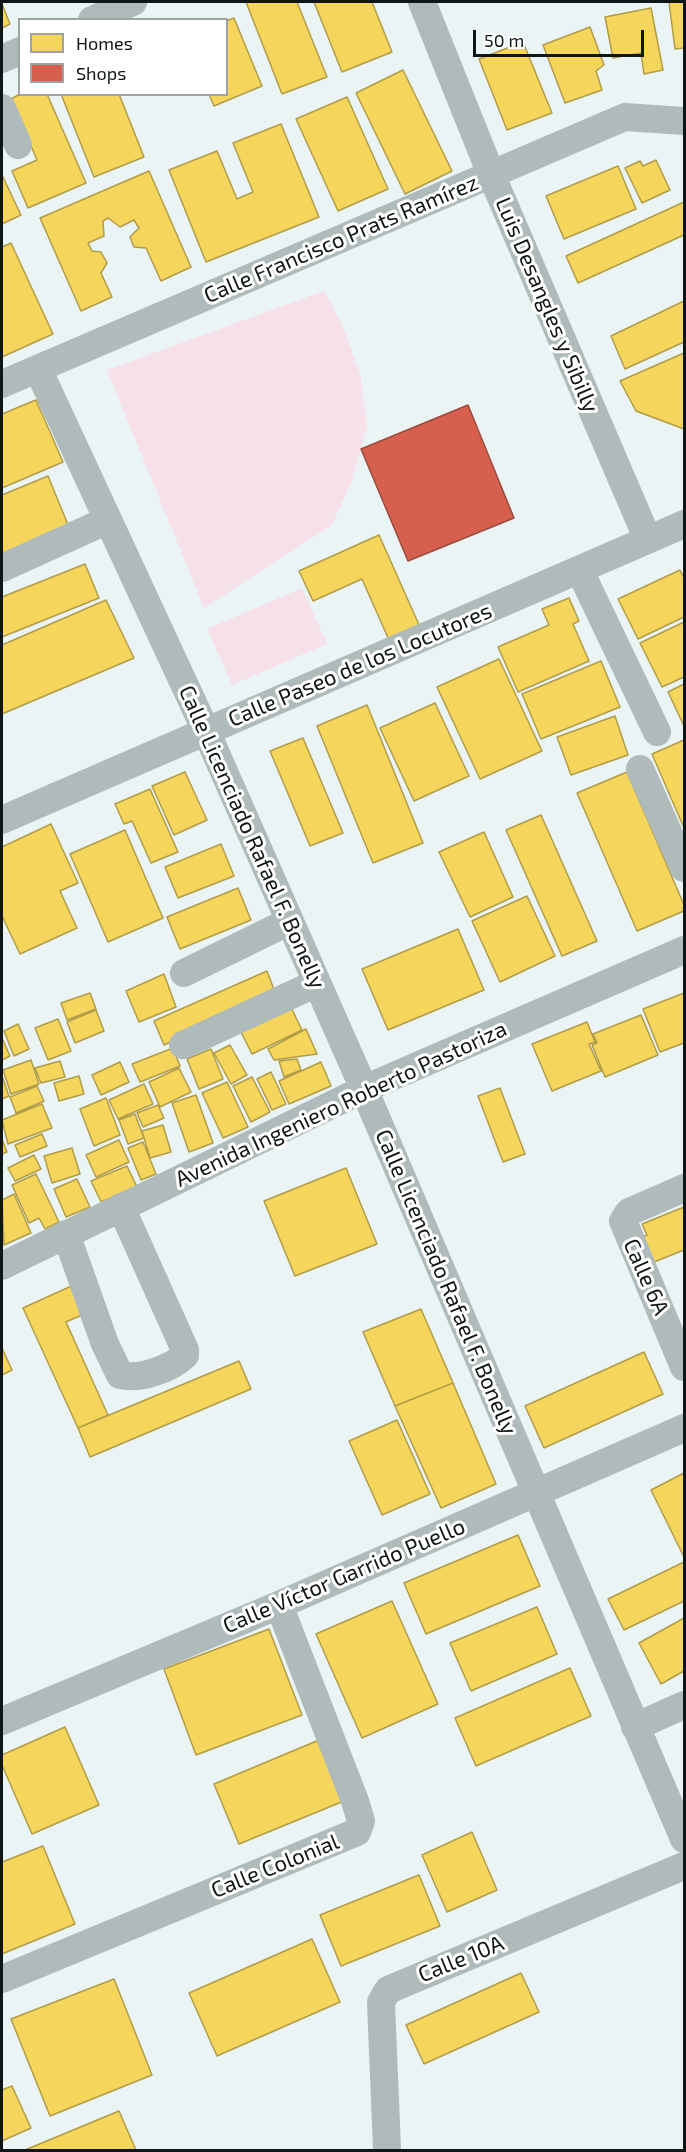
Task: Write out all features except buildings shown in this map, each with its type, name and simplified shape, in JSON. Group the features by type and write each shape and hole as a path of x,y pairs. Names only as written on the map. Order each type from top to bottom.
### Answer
{"street":[{"path":"97,18 133,2"},
{"name":"Luis Desangles y Sibilly","path":"422,2 491,174 648,540"},
{"path":"2,59 18,52"},
{"path":"2,108 18,145"},
{"name":"Calle Francisco Prats Ramírez","path":"2,384 625,117 684,121"},
{"name":"Calle Licenciado Rafael F. Bonelly","path":"38,369 206,731 318,983 684,1839"},
{"path":"2,568 108,520"},
{"name":"Calle Paseo de los Locutores","path":"2,820 684,524"},
{"path":"580,571 657,732"},
{"path":"640,769 684,868"},
{"path":"184,973 290,921"},
{"name":"Avenida Ingeniero Roberto Pastoriza","path":"2,1266 364,1089 684,950"},
{"path":"183,1045 318,983"},
{"name":"Calle 6A","path":"684,1188 628,1212 623,1221 684,1367"},
{"path":"66,1234 105,1344 120,1375 136,1375 161,1369 179,1361 185,1355 185,1350 121,1207"},
{"name":"Calle Víctor Garrido Puello","path":"2,1721 279,1605 684,1428"},
{"name":"Calle Colonial","path":"2,1979 358,1830 361,1818 356,1801 279,1605"},
{"path":"635,1727 684,1705"},
{"name":"Calle 10A","path":"387,2151 381,2002 388,1990 684,1866"}],"shaded area":[{"path":"324,291 343,327 361,376 367,427 352,480 332,525 204,608 107,370"},
{"path":"302,588 327,644 232,685 207,629"}]}
